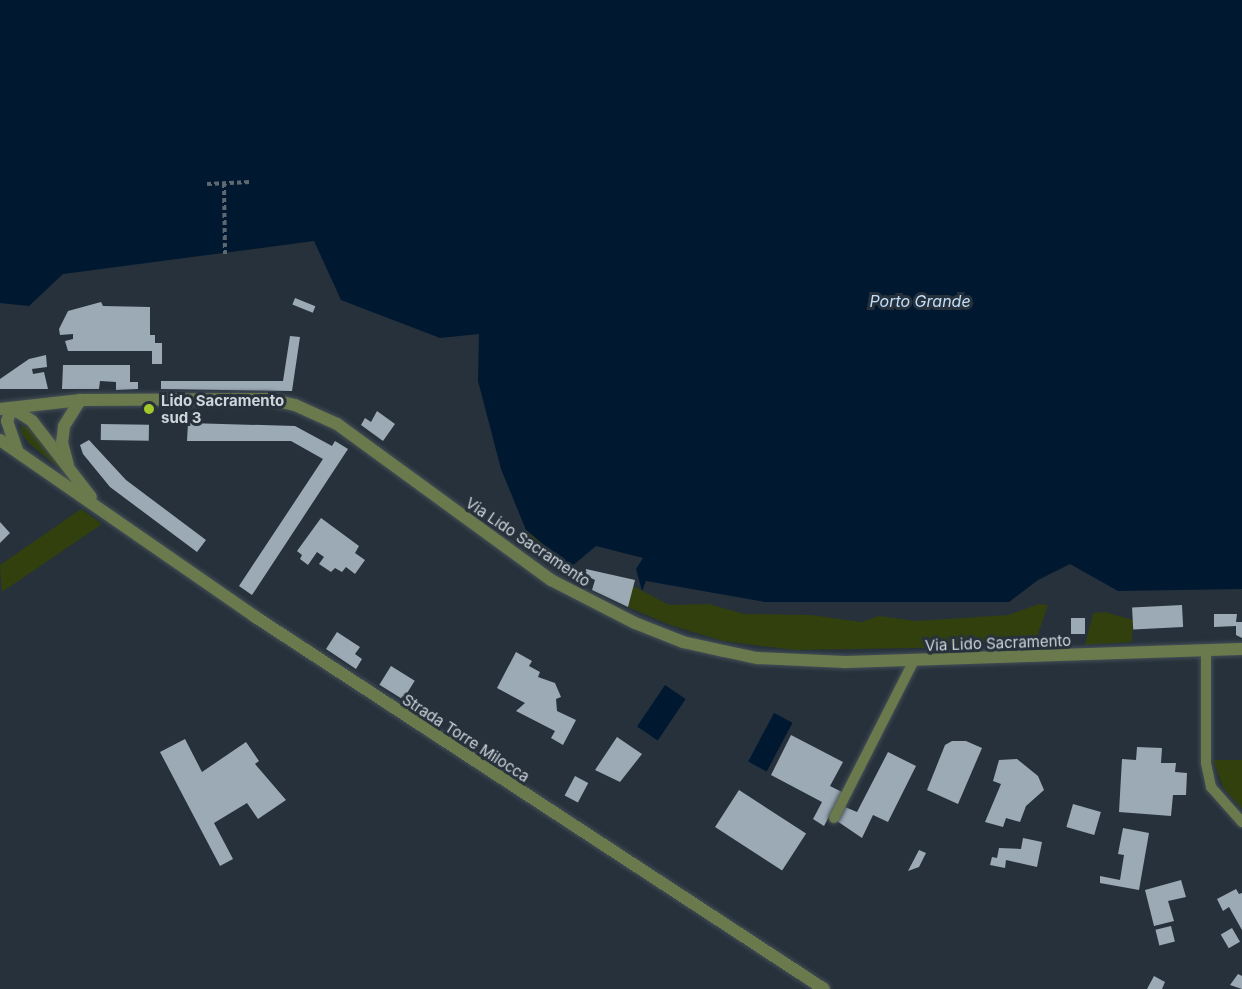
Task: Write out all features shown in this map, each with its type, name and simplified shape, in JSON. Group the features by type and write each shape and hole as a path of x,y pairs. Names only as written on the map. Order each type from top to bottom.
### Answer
{"street":[{"name":"Via Lido Sacramento","path":"6,408 80,400 269,399 295,405 338,424 551,580 635,623 683,642 758,658 914,660 1242,649"},
{"path":"68,466 62,443 63,426 80,400"},
{"path":"6,408 7,421 17,450"},
{"path":"6,408 32,421 97,505"},
{"name":"Strada Torre Milocca","path":"0,440 274,629 824,989"}],"lane":[{"path":"1206,651 1206,763 1211,787 1242,822"},
{"path":"834,818 914,660"}],"path":[{"path":"207,184 250,182"},
{"path":"224,183 225,254"}],"green space":[{"path":"21,425 30,429 63,472 29,443 21,433"},
{"path":"81,509 102,524 2,592 0,565"},
{"path":"526,530 571,567 585,575 557,568 524,547 517,541"},
{"path":"633,586 669,605 709,604 744,614 811,615 861,622 879,616 916,621 1008,615 1039,604 1048,605 1034,646 795,650 723,641 670,625 628,607"},
{"path":"1105,612 1133,620 1132,642 1085,645 1093,613"},
{"path":"1213,760 1242,760 1242,809 1224,789"}],"water":[{"name":"Porto Grande","path":"0,0 1242,0 1242,589 1118,591 1070,564 1038,580 1009,602 765,602 646,581 642,591 636,569 643,558 596,546 571,567 526,530 501,469 478,381 479,334 440,338 341,300 314,241 63,274 29,306 0,303"},
{"path":"665,685 686,699 658,740 637,726"},
{"path":"774,713 793,723 767,771 748,762"}],"building":[{"path":"295,298 315,306 313,313 292,304"},
{"path":"101,302 103,306 150,307 150,335 155,335 155,343 162,343 162,364 152,364 152,351 68,351 65,341 73,339 73,334 60,335 59,329 68,311"},
{"path":"290,336 300,337 292,391 161,389 161,381 283,381"},
{"path":"46,355 47,367 32,369 33,374 44,372 48,389 0,389 0,379 29,359"},
{"path":"63,365 130,365 130,382 138,382 138,389 116,390 116,382 100,381 99,389 62,389"},
{"path":"377,411 395,424 383,441 361,425 365,418 371,422"},
{"path":"188,423 295,426 332,446 335,441 348,449 252,595 239,586 323,459 291,441 187,441"},
{"path":"101,424 149,425 149,441 101,440"},
{"path":"89,440 126,480 206,540 197,552 110,487 83,454 80,445"},
{"path":"321,518 359,546 355,553 365,560 355,574 346,567 342,572 335,568 331,572 319,564 324,557 317,552 308,565 300,559 302,555 297,551"},
{"path":"0,522 10,533 0,543"},
{"path":"586,569 635,580 628,607 592,590 595,580 585,575"},
{"path":"1182,605 1183,627 1133,630 1132,608"},
{"path":"1214,614 1237,614 1236,622 1242,622 1242,638 1236,635 1236,626 1214,627"},
{"path":"1071,618 1085,618 1085,634 1071,634"},
{"path":"337,632 360,647 355,654 362,659 356,669 326,649"},
{"path":"516,652 532,661 529,666 540,672 538,677 555,683 561,697 556,699 557,711 576,720 563,745 551,738 555,731 516,711 525,703 497,688"},
{"path":"391,666 415,681 403,699 379,685"},
{"path":"791,735 843,762 830,786 842,792 824,826 813,819 822,802 771,775"},
{"path":"617,737 642,754 620,782 595,770"},
{"path":"185,739 202,772 246,742 259,761 255,764 286,800 258,819 247,803 214,823 233,859 220,866 160,752"},
{"path":"952,741 966,741 982,748 958,804 927,790 945,745"},
{"path":"1137,747 1162,748 1161,763 1176,763 1175,772 1187,773 1186,795 1173,795 1171,816 1119,812 1122,759 1136,760"},
{"path":"888,752 916,766 888,822 873,815 862,838 837,821 845,807 857,812"},
{"path":"1017,759 1038,776 1044,790 1026,806 1020,822 1006,818 1003,827 985,822 1001,784 993,781 999,760"},
{"path":"575,776 588,783 578,802 565,795"},
{"path":"739,790 806,834 782,870 715,827"},
{"path":"1073,804 1101,812 1094,835 1066,827"},
{"path":"1123,828 1149,833 1139,890 1100,883 1100,876 1120,880 1124,855 1118,854"},
{"path":"1023,838 1042,842 1037,867 1006,860 1005,868 990,865 992,857 997,858 999,848 1021,849"},
{"path":"919,850 926,853 919,867 908,871"},
{"path":"1181,880 1186,897 1168,901 1174,921 1154,926 1145,890"},
{"path":"1236,889 1239,894 1242,893 1242,930 1229,907 1223,911 1217,899"},
{"path":"1171,926 1175,942 1159,945 1155,930"},
{"path":"1232,928 1240,942 1229,948 1221,934"},
{"path":"1238,974 1242,976 1242,989 1230,985"},
{"path":"1154,976 1165,982 1162,989 1147,989"}],"place":[{"name":"Lido Sacramento sud 3","path":"149,409"}]}
